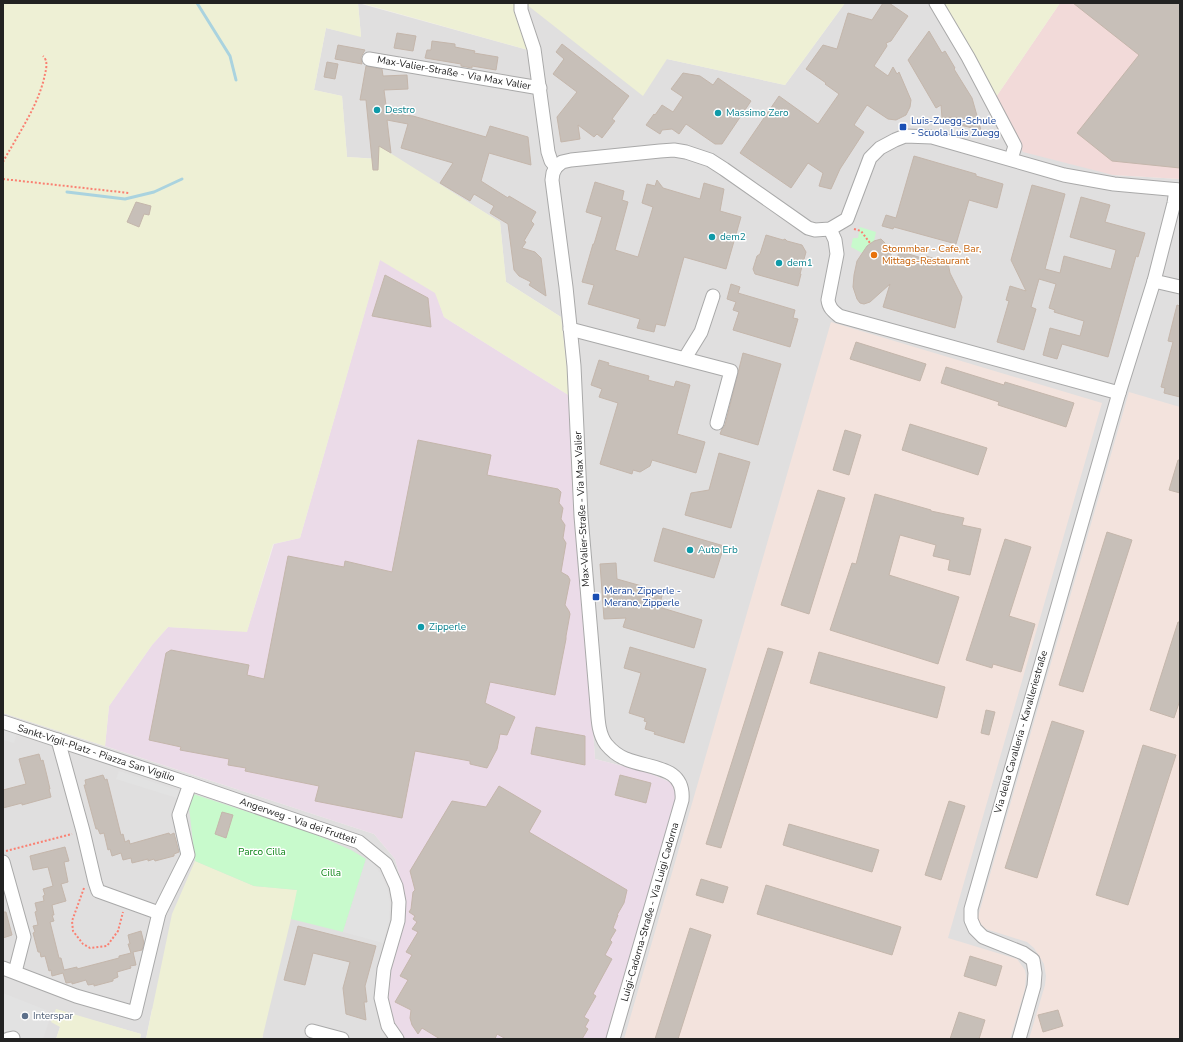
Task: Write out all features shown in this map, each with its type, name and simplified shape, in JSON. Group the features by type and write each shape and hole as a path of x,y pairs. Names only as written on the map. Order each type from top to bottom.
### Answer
{"street":[{"name":"Max-Valier-Straße - Via Max Valier","path":"521,3 521,10 534,49 548,152 551,161 556,167 553,172 552,180 574,366 581,516 600,732 606,743 614,752 626,759 672,773 680,784"},
{"path":"936,3 968,57 1015,146 1011,159"},
{"name":"Max-Valier-Straße - Via Max Valier","path":"369,59 540,88"},
{"path":"556,167 562,162 599,157 674,150 686,152 710,160 808,228 815,230 830,229 847,219 870,158 880,148 905,136 932,137 1064,174 1114,184 1178,190 1154,280 1119,393 839,316 829,306 828,300 837,254 835,240 830,229"},
{"path":"1154,280 1180,287"},
{"path":"685,358 701,332 713,296"},
{"path":"570,329 731,370 717,423"},
{"name":"Via della Cavalleria - Kavalleriestraße","path":"1019,1039 1034,986 1035,973 1033,960 1023,953 983,937 975,929 971,920 971,909 1119,393"},
{"name":"Sankt-Vigil-Platz - Piazza San Vigilio","path":"3,722 190,784"},
{"path":"58,740 98,891 158,913"},
{"path":"3,862 24,937 9,970 76,996 135,1013 158,913 188,855 179,815 190,784"},
{"name":"Angerweg - Via dei Frutteti","path":"190,784 359,842 386,864 396,886 399,902 398,921 384,969 381,998 388,1026 397,1039"},
{"name":"Luigi-Cadorna-Straße - Via Luigi Cadorna","path":"613,1039 682,800 680,784"},
{"path":"312,1031 342,1039"},
{"path":"8,1039 13,1038"}],"path":[{"path":"3,162 39,94 46,66 46,61 43,56"},
{"path":"3,179 129,194"},
{"path":"854,230 862,231 870,244"},
{"path":"3,851 83,831"},
{"path":"95,882 86,884 72,921 73,931 83,944 90,948 107,946 118,931 126,901"}],"shaded area":[{"path":"358,3 528,50 513,9 526,4 667,59 785,85 845,3 940,3 996,97 1113,175 1180,179 1180,1039 608,1039 675,803 675,793 670,782 646,772 595,759 570,396 561,317 506,282 500,222 379,147 379,159 347,157 342,96 314,90 326,28 361,36"},
{"path":"1060,3 1180,3 1180,179 1113,175 1023,152 996,97"},
{"path":"380,259 436,293 444,317 570,396 595,759 646,772 670,782 675,792 675,803 608,1039 405,1039 394,1022 388,996 391,970 404,915 405,896 395,859 374,834 105,746 109,706 152,645 168,627 247,631 274,544 300,538"},
{"path":"831,322 1102,403 948,938 1017,959 1025,970 1025,989 1010,1039 624,1039"},
{"path":"1129,392 1180,407 1180,1039 1029,1039 1045,985 1046,976 1044,964 1034,948 1027,942 986,929 977,920"},
{"path":"3,713 374,834 395,859 405,896 404,915 391,970 388,996 394,1022 406,1039 262,1039 263,1036 152,1009 146,1039 140,1039 141,1034 56,1010 60,1027 56,1039 3,1039"},
{"path":"3,730 16,735 14,743 3,740"},
{"path":"119,771 183,792 180,799 116,779"},
{"path":"366,859 372,861 382,876 388,891 390,904 389,921 383,943 343,932"},
{"name":"Interspar","path":"3,993 46,1010 49,1021 43,1039 3,1039"}],"green space":[{"path":"3,3 358,3 361,37 326,28 314,90 342,96 347,157 378,159 379,146 500,222 506,282 561,317 570,396 444,317 435,293 380,260 300,538 273,544 247,632 168,627 152,645 109,706 105,746 3,713"},
{"path":"361,3 845,3 785,85 667,59 643,96 526,4 513,9 528,50"},
{"path":"940,3 1060,3 996,97"},
{"path":"860,227 876,232 874,241 867,246 862,253 851,247 853,238 858,238"},
{"name":"Parco Cilla","path":"193,794 310,832 351,850 366,859 343,932 291,919 297,890 254,886 195,861 189,807"},
{"path":"195,861 254,886 298,890 262,1039 146,1039 172,914"},
{"path":"56,1009 141,1034 140,1039 56,1039 60,1027 51,1022"}],"building":[{"path":"883,3 889,3 908,16 891,41 886,43 887,46 874,66 888,76 893,67 897,74 899,72 911,100 910,107 906,115 896,120 888,119 867,105 854,125 864,132 840,169 831,189 819,186 823,173 808,163 791,188 740,153 779,96 818,124 839,94 806,69 823,45 837,49 848,13 872,20"},
{"path":"1073,3 1180,3 1180,168 1112,161 1077,133 1139,55"},
{"path":"929,31 942,53 945,51 972,98 981,130 960,125 956,117 942,118 941,105 936,108 908,60"},
{"path":"397,33 416,36 413,51 394,48"},
{"path":"432,41 455,44 455,47 475,51 474,53 498,57 496,70 472,66 472,68 461,66 461,64 425,58 427,50 431,50"},
{"path":"562,44 629,96 612,119 615,121 602,138 597,134 594,137 578,125 580,139 561,142 557,117 577,92 553,74 564,59 556,52"},
{"path":"338,45 365,50 361,57 362,64 335,59"},
{"path":"327,62 338,64 335,79 324,77"},
{"path":"366,66 382,69 383,76 407,75 408,89 384,90 387,113 413,116 486,137 490,126 528,137 531,165 489,153 481,181 508,198 509,196 536,212 531,221 534,224 524,241 526,242 522,248 535,252 541,258 546,296 529,285 531,282 519,276 514,270 508,224 490,213 494,206 474,194 470,201 440,183 453,163 401,148 408,124 387,120 391,153 379,146 378,170 373,170 366,100 360,100"},
{"path":"683,73 700,76 713,85 718,78 751,101 722,144 715,144 686,124 679,134 672,129 662,130 660,134 646,125 662,105 673,112 683,97 671,89"},
{"path":"914,156 976,174 976,176 1003,184 997,208 969,200 956,244 894,227 893,229 882,226 886,215 896,218"},
{"path":"657,180 663,188 700,199 704,183 724,189 720,211 741,217 726,269 684,257 665,326 656,324 654,332 637,328 640,319 588,304 594,285 582,282 602,217 586,212 595,182 624,191 622,200 628,202 615,250 638,257 653,207 642,203 647,184 655,186"},
{"path":"1032,185 1065,194 1045,269 1060,273 1064,256 1111,269 1116,250 1070,237 1081,197 1110,205 1105,222 1145,233 1138,257 1136,256 1108,357 1062,344 1057,359 1043,355 1050,328 1080,336 1084,321 1054,312 1055,310 1049,308 1056,284 1039,279 1031,307 1036,309 1024,350 997,342 1009,301 1006,300 1010,286 1026,291 1011,260"},
{"path":"136,202 151,206 149,215 144,214 139,227 127,222"},
{"name":"dem1","path":"766,235 783,240 785,239 787,241 802,245 806,252 798,286 755,274 753,269"},
{"path":"881,239 885,243 896,264 899,251 925,259 926,256 948,263 950,273 962,297 955,328 883,307 890,284 870,302 864,304 860,303 853,287 857,261 867,246 874,241"},
{"path":"385,275 428,298 431,327 372,316"},
{"path":"731,284 740,287 738,293 795,310 793,318 798,319 790,347 733,330 739,312 733,310 736,302 727,299"},
{"path":"1177,305 1180,306 1180,397 1164,393 1165,388 1161,387 1173,342 1168,341"},
{"path":"856,342 926,364 920,381 850,359"},
{"path":"743,353 781,364 758,445 720,434 725,425"},
{"path":"599,360 609,363 608,365 649,376 648,380 674,387 676,381 690,385 677,434 705,442 696,473 652,460 650,466 640,472 633,470 632,474 600,464 618,403 599,397 602,389 591,385"},
{"path":"946,367 1004,385 1005,382 1074,403 1066,427 998,405 999,402 941,383"},
{"path":"910,424 987,448 978,475 902,450"},
{"path":"845,430 861,435 849,475 833,470"},
{"name":"Zipperle","path":"418,440 491,455 487,475 558,489 561,492 559,503 563,508 561,519 565,525 563,538 566,543 561,572 568,576 570,580 565,605 570,614 555,695 490,682 485,703 515,717 507,735 500,734 497,749 487,768 470,764 470,761 415,751 402,818 315,801 319,786 245,771 246,768 228,765 229,759 180,750 181,747 149,740 166,653 171,650 249,665 247,675 264,679 288,556 344,567 345,561 392,572"},
{"path":"719,453 750,462 731,528 685,515 691,493 709,490"},
{"path":"1178,460 1180,460 1180,493 1169,490"},
{"path":"818,490 845,498 809,614 781,605"},
{"path":"875,494 931,511 964,518 962,525 981,529 970,575 948,570 950,560 933,556 936,545 900,535 889,575 959,597 938,664 830,630 852,563 856,564"},
{"name":"Auto Erb","path":"663,528 724,546 714,578 654,561"},
{"path":"1107,532 1132,540 1083,692 1059,685"},
{"path":"1005,539 1031,547 1009,616 1035,624 1021,672 993,664 992,668 966,660"},
{"path":"616,563 617,579 663,592 659,607 702,620 694,648 623,627 626,618 604,619 600,564"},
{"path":"1178,622 1180,622 1180,700 1174,718 1150,710"},
{"path":"630,647 706,669 684,743 654,734 655,732 645,729 647,722 644,721 645,718 629,713 641,673 624,668"},
{"path":"768,648 783,652 721,848 706,844"},
{"path":"819,652 945,687 937,718 810,683"},
{"path":"986,710 995,712 989,735 981,733"},
{"path":"1052,721 1084,731 1037,878 1005,868"},
{"path":"536,727 585,736 585,765 531,754"},
{"path":"1143,745 1176,755 1128,905 1096,895"},
{"path":"39,754 41,761 43,760 51,797 22,805 22,803 3,808 3,790 26,784 19,759"},
{"path":"103,775 105,780 107,779 121,835 123,834 125,842 129,840 130,844 169,833 170,835 174,833 179,852 174,854 174,856 155,861 154,859 148,861 148,859 132,863 131,858 123,860 121,853 112,856 110,849 108,850 104,833 100,834 98,829 96,829 84,785 86,785 85,780"},
{"path":"620,775 651,783 646,803 615,795"},
{"path":"499,786 541,811 529,832 627,890 624,903 617,915 613,928 616,930 610,940 612,942 605,955 612,959 593,994 596,996 584,1017 589,1020 585,1027 588,1029 582,1039 506,1039 497,1034 495,1039 440,1039 422,1028 418,1034 412,1025 410,1018 411,1010 395,1002 408,980 400,976 412,955 406,952 418,932 412,929 417,922 413,919 415,916 409,912 411,909 413,892 415,890 410,871 452,801 486,807"},
{"path":"949,801 965,806 941,880 925,875"},
{"path":"222,812 233,815 226,838 215,834"},
{"path":"789,824 879,850 872,872 783,845"},
{"path":"65,847 69,861 64,862 68,882 61,884 66,901 52,905 54,915 52,915 54,921 50,922 59,958 61,958 64,970 77,967 77,969 119,958 119,956 131,953 128,944 130,944 128,935 141,931 144,943 142,950 133,952 136,965 117,972 118,977 113,979 113,981 94,986 94,984 88,985 86,980 72,984 72,982 66,983 63,973 52,976 45,956 41,957 40,952 38,952 33,933 35,932 33,926 38,925 35,912 37,911 35,903 44,901 43,896 45,895 43,889 53,886 48,867 33,870 30,856"},
{"path":"701,879 728,887 723,903 696,895"},
{"path":"766,885 901,927 892,955 757,914"},
{"path":"3,912 6,912 12,935 3,938"},
{"path":"298,926 376,946 365,986 367,1002 364,1002 366,1020 346,1014 343,988 350,962 313,953 305,985 284,980"},
{"path":"690,928 711,935 678,1039 655,1039"},
{"path":"970,956 1002,966 996,986 964,976"},
{"path":"1058,1010 1063,1026 1043,1032 1038,1015"},
{"path":"959,1012 985,1020 979,1039 950,1039"}],"waterway":[{"path":"197,3 230,56 236,80"},
{"path":"67,192 125,199 154,192 182,179"}],"place":[{"name":"Destro","path":"377,110"},
{"name":"Massimo Zero","path":"718,113"},
{"name":"Luis-Zuegg-Schule - Scuola Luis Zuegg","path":"903,127"},
{"name":"dem2","path":"712,237"},
{"name":"Stommbar - Cafe, Bar, Mittags-Restaurant","path":"874,255"},
{"name":"dem1","path":"779,263"},
{"name":"Auto Erb","path":"690,550"},
{"name":"Meran, Zipperle - Merano, Zipperle","path":"596,597"},
{"name":"Zipperle","path":"421,627"},
{"name":"Interspar","path":"25,1016"}],"park label":[{"name":"Cilla","path":"331,873"}]}
